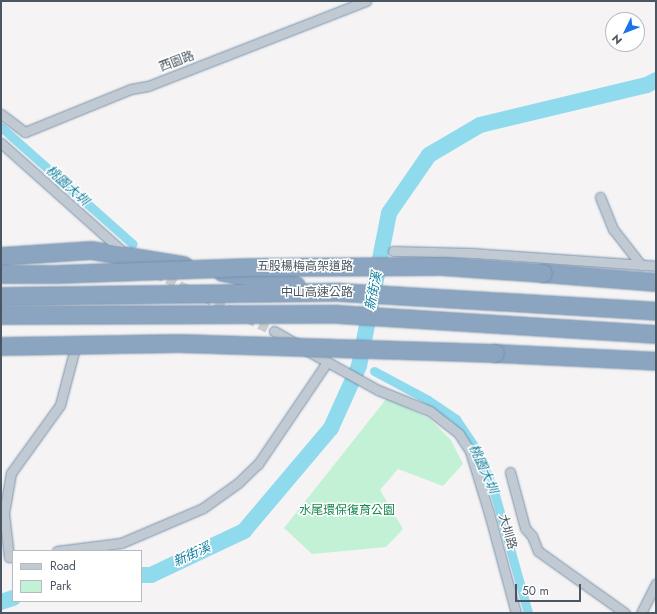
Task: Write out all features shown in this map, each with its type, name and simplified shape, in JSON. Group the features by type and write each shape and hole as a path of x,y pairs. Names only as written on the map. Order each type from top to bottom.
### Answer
{"highway":[{"path":"1,256 91,250 340,292"},
{"name":"五股楊梅高架道路","path":"1,274 56,274 249,267 442,266 656,282"},
{"name":"中山高速公路","path":"1,296 340,292 391,294 656,312"},
{"name":"中山高速公路","path":"1,315 338,314 656,334"},
{"path":"1,346 179,343 495,353 656,361"}],"street":[{"name":"西園路","path":"1,114 25,132 131,89 148,86 366,1"},
{"path":"1,143 120,248"},
{"path":"600,197 613,229 641,265"},
{"path":"393,251 480,254 656,266"},
{"path":"65,550 121,543 203,508 238,483 258,464 330,364 274,331"},
{"path":"12,556 9,557 4,513 11,473 60,405 76,344"},
{"name":"大圳路","path":"330,364 378,390 430,411 459,434 470,451 489,513 516,613"},
{"path":"510,472 525,528 532,536 538,551 625,613"},
{"path":"641,613 656,584"}],"green space":[{"name":"水尾環保復育公園","path":"387,398 430,419 451,440 463,464 443,486 398,469 380,490 403,529 386,547 312,554 284,528"}],"waterway":[{"name":"新街溪","path":"142,575 151,575 244,531 331,428 359,366 389,213 429,155 480,125 647,85 656,80"},
{"name":"桃園大圳","path":"1,127 133,244"},
{"name":"桃園大圳","path":"374,371 428,400 456,419 477,450 494,491 528,613"},
{"name":"新街溪","path":"1,602 12,598"}],"tunnel":[{"path":"155,273 190,290"},
{"path":"203,297 233,311"},
{"path":"247,318 274,331"}]}
